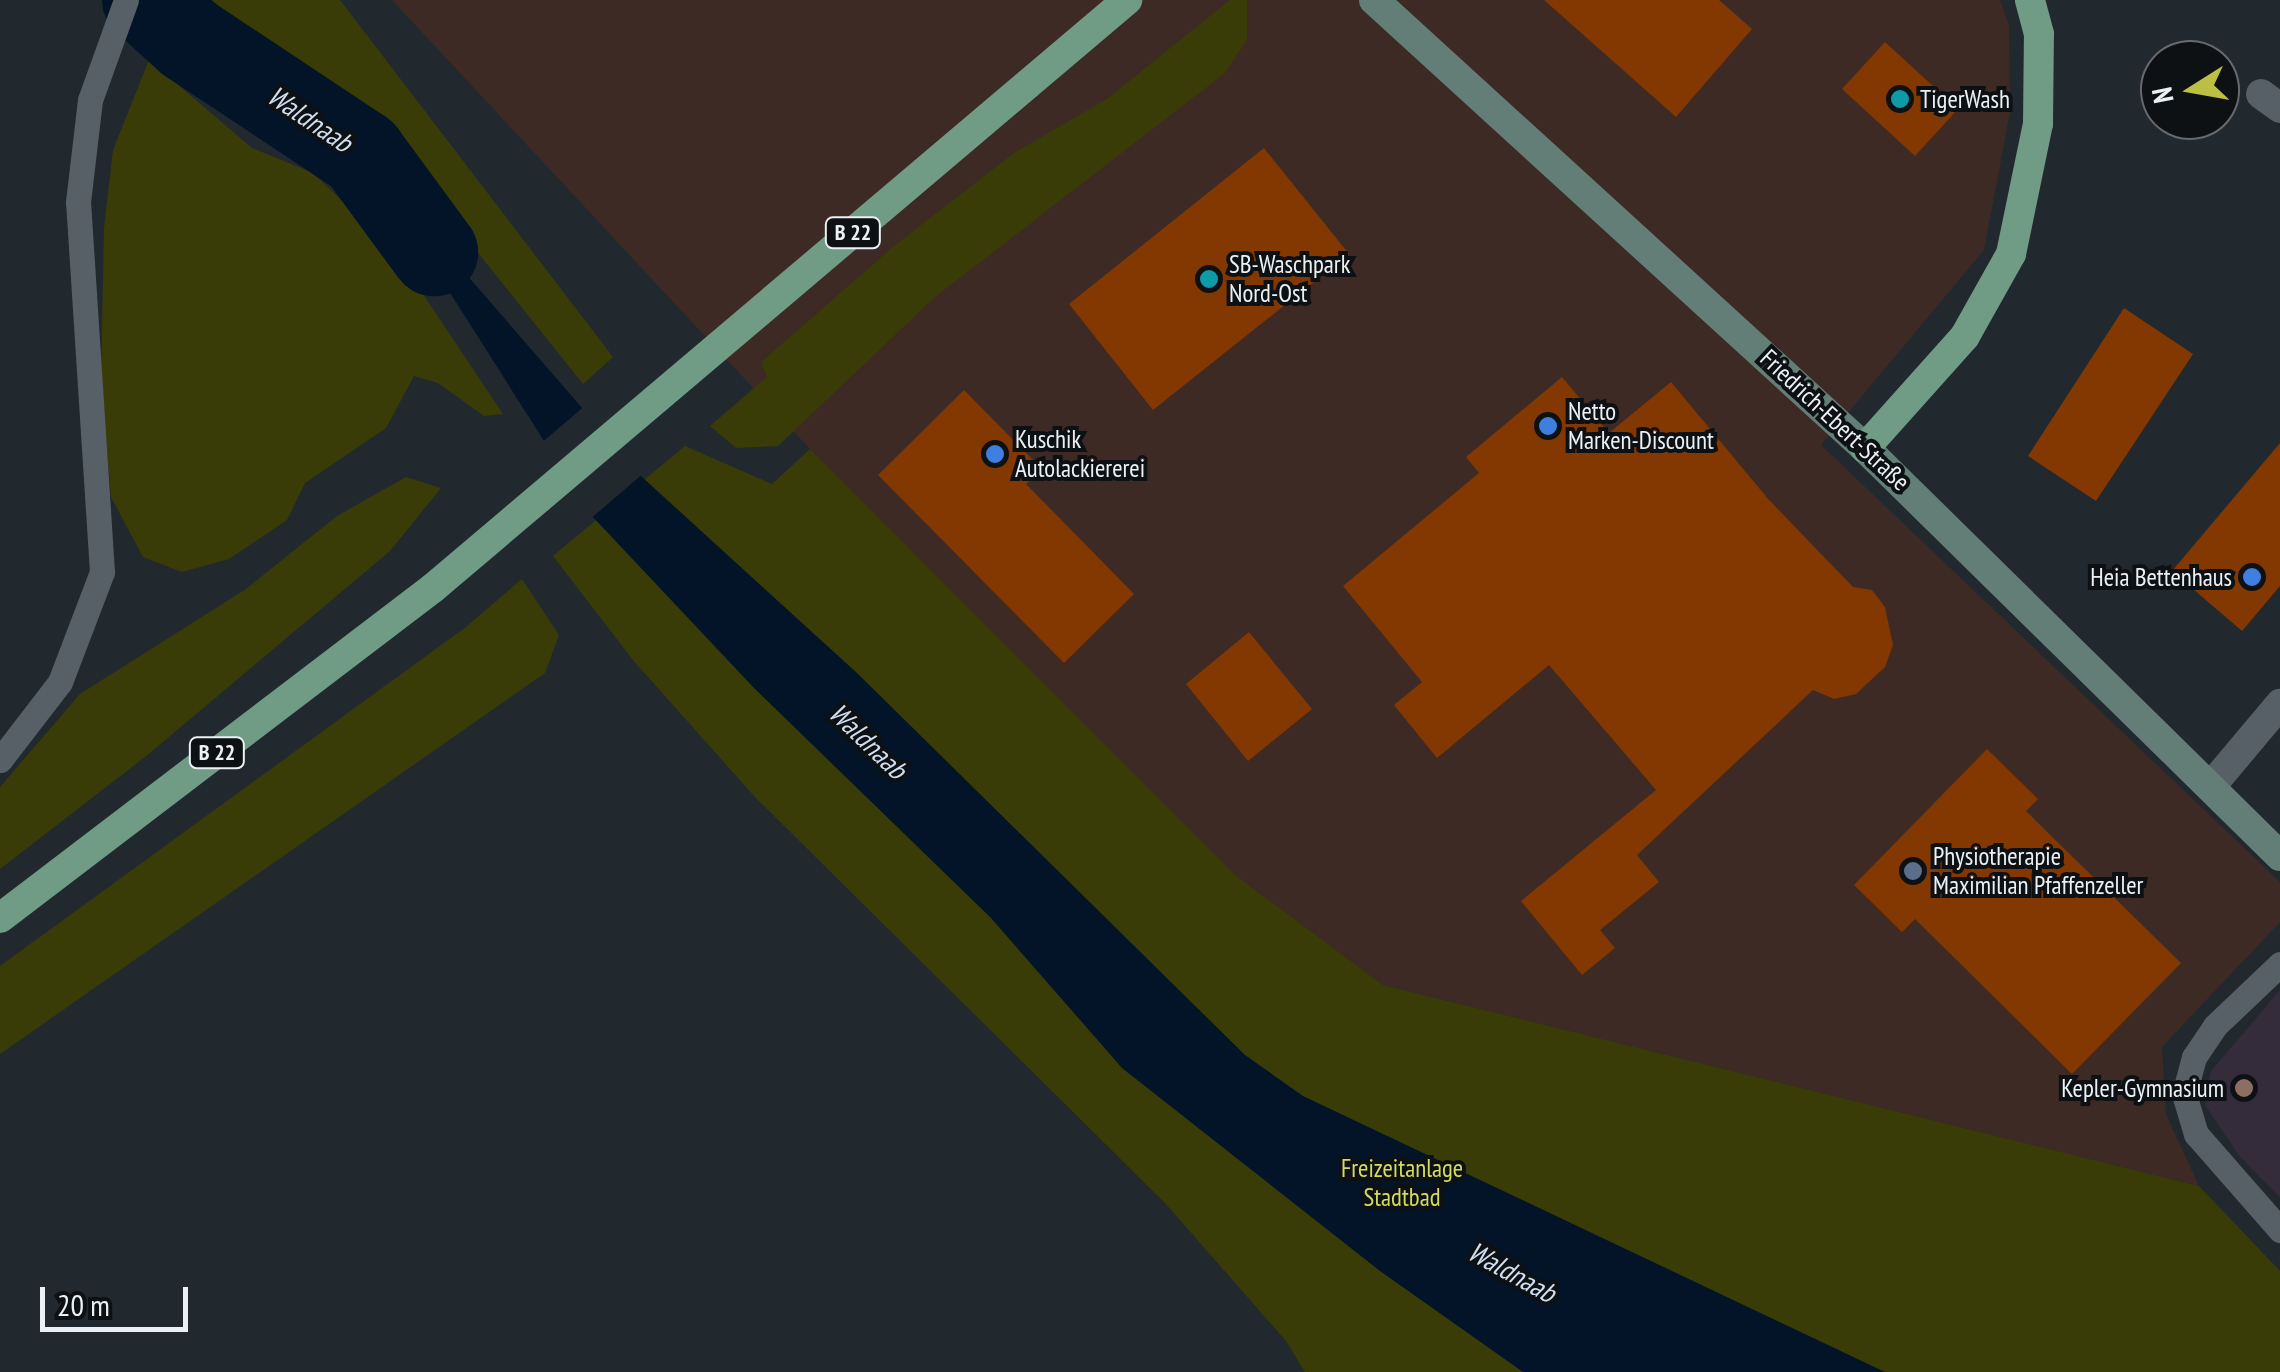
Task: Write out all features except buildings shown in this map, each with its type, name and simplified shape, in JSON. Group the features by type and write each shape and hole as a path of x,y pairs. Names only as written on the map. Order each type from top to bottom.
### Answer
{"main road":[{"name":"B 22","path":"0,918 434,588 1127,0"},
{"name":"Friedrich-Ebert-Straße","path":"1374,0 1865,448 2280,856"},
{"path":"1865,448 1964,336 2011,254 2038,124 2039,34 2030,0"}],"street":[{"path":"2212,785 2280,704"}],"lane":[{"path":"0,760 60,682 102,572 78,202 90,100 126,0"},
{"path":"2280,964 2215,1026 2194,1057 2184,1094 2196,1134 2280,1230"}],"shaded area":[{"path":"392,0 2000,0 2009,25 2010,112 1984,250 1821,445 2280,882 2280,922 2162,1047 2166,1114 2199,1186 1383,985 1235,876 810,449"},
{"name":"Kepler-Gymnasium","path":"2280,990 2280,1197 2240,1157 2205,1105 2211,1071"}],"green space":[{"path":"190,0 340,0 613,357 583,384 362,108 290,72"},
{"path":"1230,0 1247,0 1247,39 1225,73 935,297 778,446 736,448 710,426 767,377 761,362 894,246 1014,153 1107,99"},
{"path":"149,60 252,148 313,173 395,252 503,414 484,416 438,383 414,376 386,428 305,483 287,520 229,559 182,572 143,557 111,497 101,381 104,228 113,150"},
{"name":"Freizeitanlage Stadtbad","path":"685,446 772,484 810,449 1235,875 1383,985 2199,1186 2280,1271 2280,1372 1305,1372 1286,1341 1165,1203 754,796 633,660 553,556"},
{"path":"406,477 441,488 390,551 145,757 0,869 0,787 80,694 246,589 337,516"},
{"path":"522,579 559,635 545,673 0,1054 0,966 466,627"}],"water":[{"path":"362,154 642,477 857,673 1245,1055 1303,1096 1885,1372 1523,1372 1380,1271 1122,1068 991,918 754,688 591,515"}],"pier":[{"path":"586,405 645,472 589,520 540,444"}],"waterway":[{"name":"Waldnaab","path":"146,0 189,39 362,154 434,252"}],"place":[{"name":"TigerWash","path":"1900,99"},
{"name":"SB-Waschpark Nord-Ost","path":"1209,279"},
{"name":"Netto Marken-Discount","path":"1548,426"},
{"name":"Kuschik Autolackiererei","path":"995,454"},
{"name":"Heia Bettenhaus","path":"2252,577"},
{"name":"Physiotherapie Maximilian Pfaffenzeller","path":"1913,871"},
{"name":"Kepler-Gymnasium","path":"2244,1088"}]}
